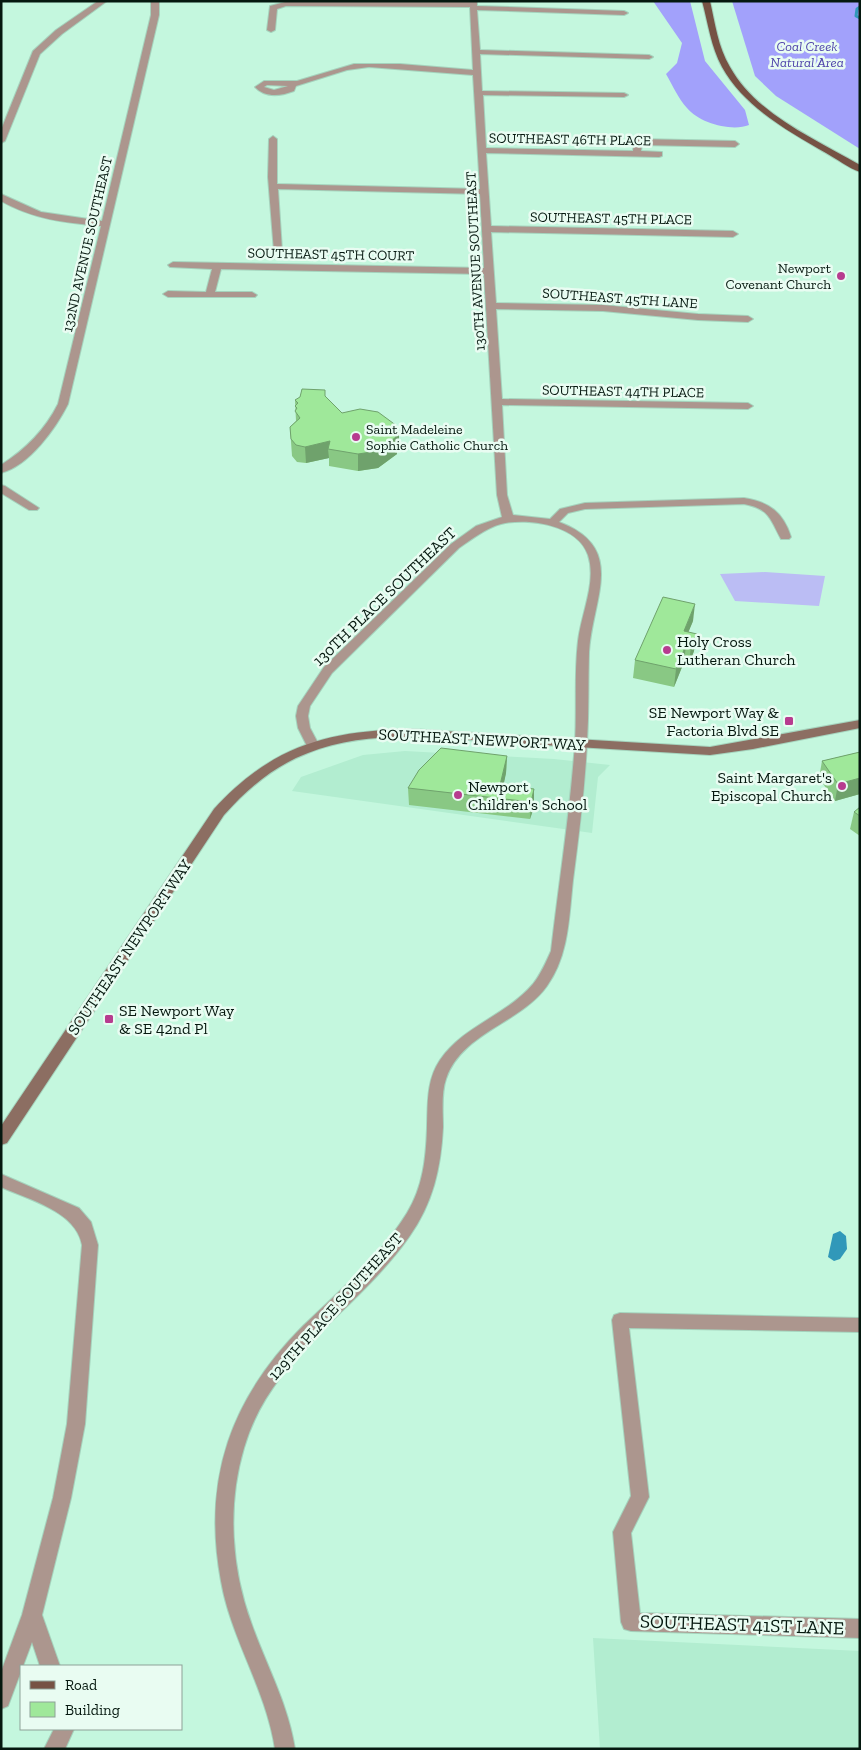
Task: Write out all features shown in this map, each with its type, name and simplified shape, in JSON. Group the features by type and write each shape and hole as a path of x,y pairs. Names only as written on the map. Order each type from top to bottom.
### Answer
{"main road":[{"path":"706,1 721,56 727,68 742,88 780,120 860,169"},
{"name":"SOUTHEAST NEWPORT WAY","path":"1,1139 219,812 233,794 264,769 313,745 345,737 376,733 710,750 753,745 859,724"}],"street":[{"path":"1,142 36,53 53,36 103,1"},
{"name":"132ND AVENUE SOUTHEAST","path":"1,470 17,460 42,438 50,428 63,404 155,15 155,1"},
{"path":"271,30 273,8 285,4 473,5 624,13"},
{"name":"130TH AVENUE SOUTHEAST","path":"473,5 488,228 502,495 508,519"},
{"path":"475,52 649,56"},
{"path":"292,84 341,68 367,65 403,66 418,69 476,70"},
{"path":"478,93 624,95"},
{"path":"274,139 273,186 276,250"},
{"path":"637,154 638,142 734,144"},
{"name":"SOUTHEAST 46TH PLACE","path":"482,150 659,154"},
{"path":"273,186 485,192"},
{"path":"1,197 11,204 40,215 73,222 105,224"},
{"name":"SOUTHEAST 45TH PLACE","path":"488,228 733,234"},
{"name":"SOUTHEAST 45TH COURT","path":"173,265 490,271"},
{"path":"210,294 217,266"},
{"path":"168,294 252,295"},
{"name":"SOUTHEAST 45TH LANE","path":"491,306 603,308 698,317 748,319"},
{"name":"SOUTHEAST 44TH PLACE","path":"497,402 748,406"},
{"path":"1,488 33,508"},
{"path":"552,523 564,511 585,506 744,501 757,502 772,511 781,523 785,537"},
{"name":"129TH PLACE SOUTHEAST","path":"285,1749 283,1725 272,1691 241,1625 230,1580 225,1500 237,1439 252,1404 272,1373 368,1274 397,1241 420,1206 430,1166 437,1081 442,1066 472,1036 536,990 549,972 558,951 581,743 583,653 596,564 594,553 588,544 577,535 552,523 508,519"},
{"name":"130TH PLACE SOUTHEAST","path":"313,745 304,728 302,716 304,706 328,670 455,546 484,527 508,519"},
{"path":"1,1180 73,1213 82,1221 88,1232 90,1245 76,1424 62,1498 32,1615 1,1698"},
{"name":"SOUTHEAST 41ST LANE","path":"860,1325 620,1320 640,1497 622,1532 630,1622 860,1628"},
{"path":"32,1615 50,1665"},
{"path":"54,1749 64,1730"}],"shaded area":[{"path":"765,572 825,576 819,606 735,601 720,574"},
{"path":"405,751 554,759 610,765 598,777 592,833 292,791 301,777 363,755"},
{"path":"840,1231 846,1236 847,1249 840,1259 834,1261 828,1257 833,1234"},
{"path":"593,1638 860,1651 860,1749 600,1749"}],"green space":[{"path":"653,1 690,1 705,61 745,110 749,125 725,127 716,125 699,118 684,104 666,74 677,63 682,43"},
{"name":"Coal Creek Natural Area","path":"732,1 860,1 860,149 776,96 755,76"}],"building":[{"path":"302,389 325,390 325,396 342,413 360,409 378,412 397,426 394,427 399,431 394,434 396,437 378,451 358,454 328,449 330,441 305,447 296,445 291,439 290,427 300,418 295,411 297,408 295,406 298,403 295,400 300,397"},
{"name":"Holy Cross Lutheran Church","path":"663,597 695,604 684,631 697,634 691,646 686,645 676,669 635,660"},
{"path":"441,748 507,756 500,785 534,789 531,802 408,788 419,770"},
{"path":"860,752 860,778 838,784 822,761"},
{"path":"860,807 860,816 854,812"}],"waterway":[{"path":"860,7 857,9 856,16 860,18"}],"place":[{"name":"Newport Covenant Church","path":"841,276"},
{"name":"Saint Madeleine Sophie Catholic Church","path":"356,437"},
{"name":"Holy Cross Lutheran Church","path":"667,650"},
{"name":"SE Newport Way & Factoria Blvd SE","path":"789,721"},
{"name":"Saint Margaret's Episcopal Church","path":"842,786"},
{"name":"Newport Children's School","path":"458,795"},
{"name":"SE Newport Way & SE 42nd Pl","path":"109,1019"}]}
